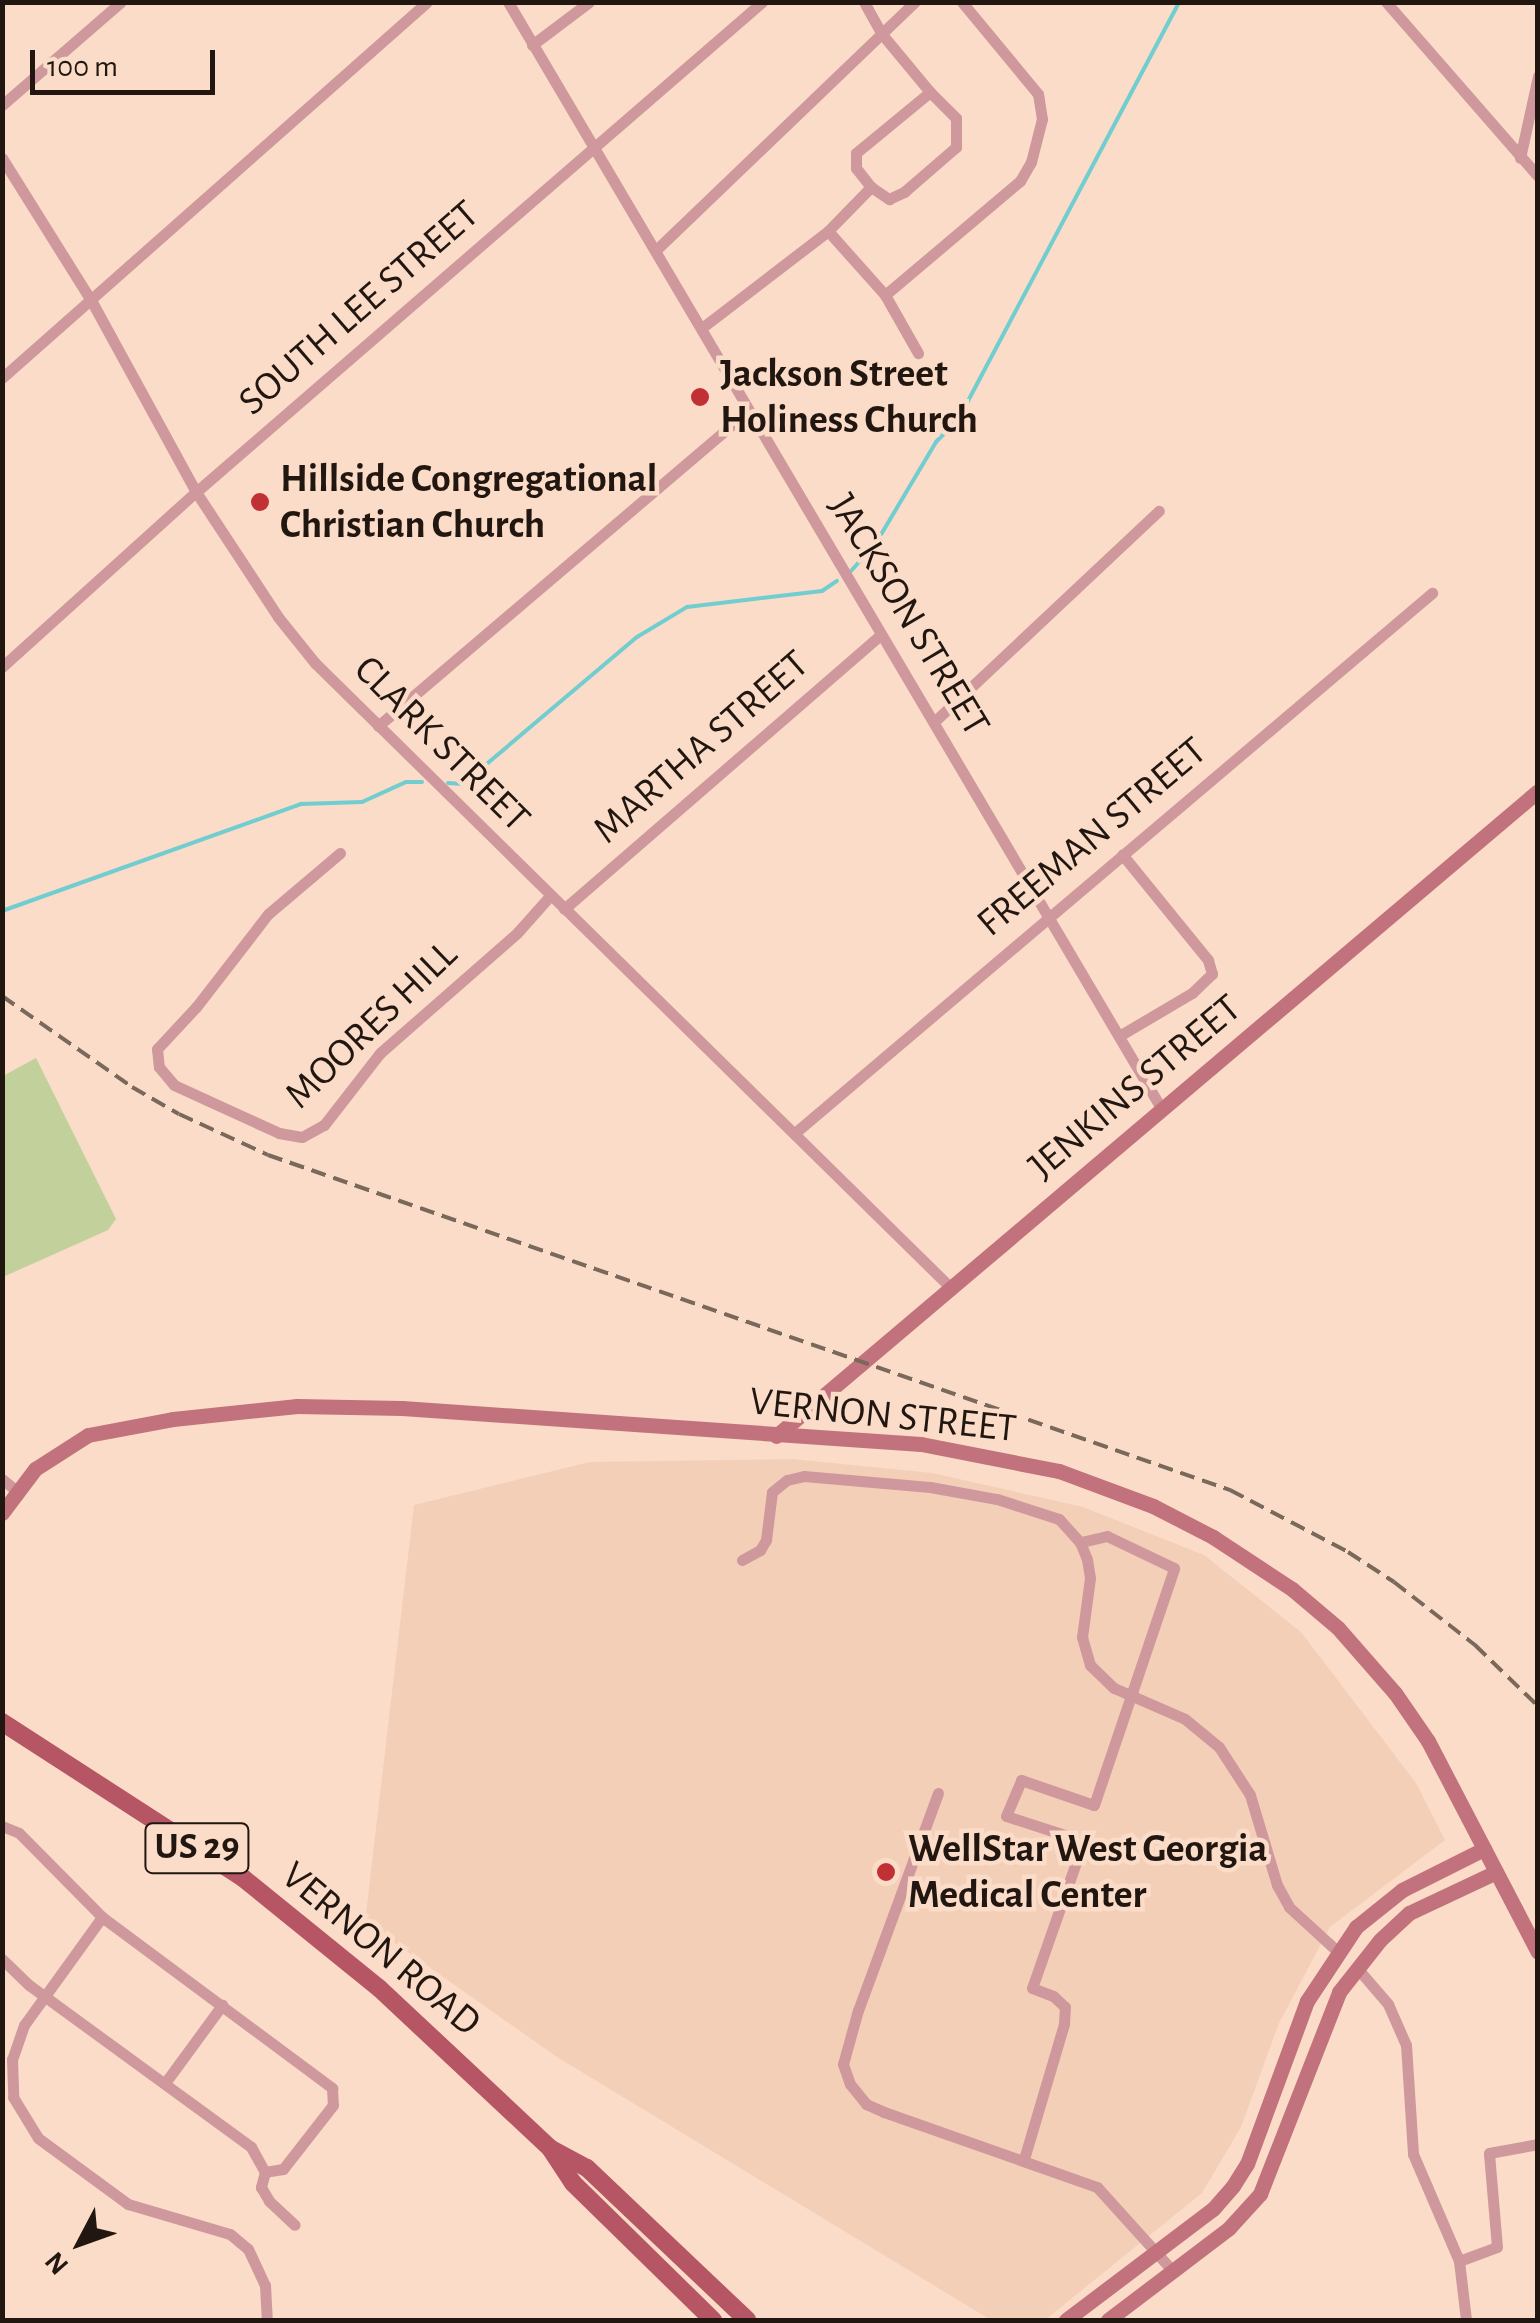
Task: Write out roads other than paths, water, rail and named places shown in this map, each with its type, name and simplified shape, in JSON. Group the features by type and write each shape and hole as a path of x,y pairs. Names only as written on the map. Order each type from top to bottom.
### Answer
{"main road":[{"name":"VERNON ROAD","path":"2,1722 270,1898 409,2013 550,2148 572,2183 713,2320"},
{"name":"VERNON ROAD","path":"550,2148 587,2168 747,2320"}],"street":[{"path":"2,105 121,2"},
{"path":"2,378 427,2"},
{"name":"JACKSON STREET","path":"508,2 880,634 936,721 1160,1108"},
{"path":"532,45 589,2"},
{"name":"SOUTH LEE STREET","path":"2,667 196,492 762,2"},
{"path":"864,2 881,33 956,118 956,146 904,192 889,199 870,187 856,168 856,153 930,92"},
{"path":"656,250 915,2"},
{"path":"885,295 1020,181 1032,162 1042,119 1038,94 962,2"},
{"path":"1386,2 1538,176"},
{"path":"1520,158 1538,76"},
{"name":"CLARK STREET","path":"2,158 92,302 196,492 314,663 949,1286"},
{"path":"703,328 828,230 870,187"},
{"path":"828,230 885,295 918,353"},
{"path":"378,726 749,410"},
{"path":"936,721 1159,511"},
{"name":"FREEMAN STREET","path":"796,1132 1432,593"},
{"name":"MARTHA STREET","path":"564,909 880,634"},
{"name":"JENKINS STREET","path":"776,1436 1538,790"},
{"name":"MOORES HILL","path":"340,853 268,914 196,1007 157,1049 159,1067 174,1085 279,1133 302,1137 324,1125 380,1052 516,933 549,897"},
{"path":"1118,1036 1192,993 1212,974 1208,960 1122,854"},
{"name":"VERNON STREET","path":"2,1512 46,1459 88,1436 174,1419 279,1408 402,1408 921,1444 1027,1462 1122,1493 1212,1537 1292,1589 1377,1670 1428,1741 1538,1952"},
{"path":"742,1560 760,1550 766,1540 772,1492 787,1480 804,1476 930,1487 997,1499 1050,1514 1080,1542 1089,1568 1082,1623 1084,1651 1099,1676 1132,1698 1185,1719 1219,1746 1250,1795 1283,1896 1296,1918 1358,1968 1388,2004 1402,2032 1411,2073 1411,2138 1416,2170 1459,2261 1466,2320"},
{"path":"2,1479 17,1491"},
{"path":"1024,2159 1064,2024 1065,2007 1053,1996 1032,1988 1078,1857 1072,1837 1006,1816 1021,1780 1094,1805 1174,1568 1108,1536 1080,1542"},
{"path":"938,1793 858,2010 843,2064 850,2084 866,2104 934,2132 1024,2159 1097,2187 1173,2271"},
{"path":"2,1826 19,1834 102,1917 332,2088 333,2105 284,2169 264,2172"},
{"path":"1066,2320 1213,2209 1240,2176 1307,2002 1337,1951 1390,1898 1484,1849"},
{"path":"1108,2320 1229,2228 1268,2182 1326,2024 1340,1992 1358,1968 1409,1913 1496,1872"},
{"path":"102,1917 24,2025 12,2059 13,2097 38,2138 128,2204 230,2234 248,2249 259,2266 267,2320"},
{"path":"2,1959 46,1996 251,2147 264,2172 262,2187 269,2201 295,2225"},
{"path":"165,2083 222,2005"},
{"path":"1459,2261 1497,2247 1489,2153 1538,2144"}],"waterway":[{"path":"851,571 876,543 936,442 959,418 1179,2"},
{"path":"448,783 463,784 637,637 687,607 822,591 837,581"},
{"path":"2,911 301,804 362,802 406,782 422,782"}],"railway":[{"path":"2,996 132,1087 179,1114 268,1155 1230,1490 1348,1552 1394,1582 1475,1645 1538,1706"}],"place":[{"name":"Jackson Street Holiness Church","path":"700,397"},
{"name":"Hillside Congregational Christian Church","path":"260,502"},
{"name":"WellStar West Georgia Medical Center","path":"886,1872"}]}
